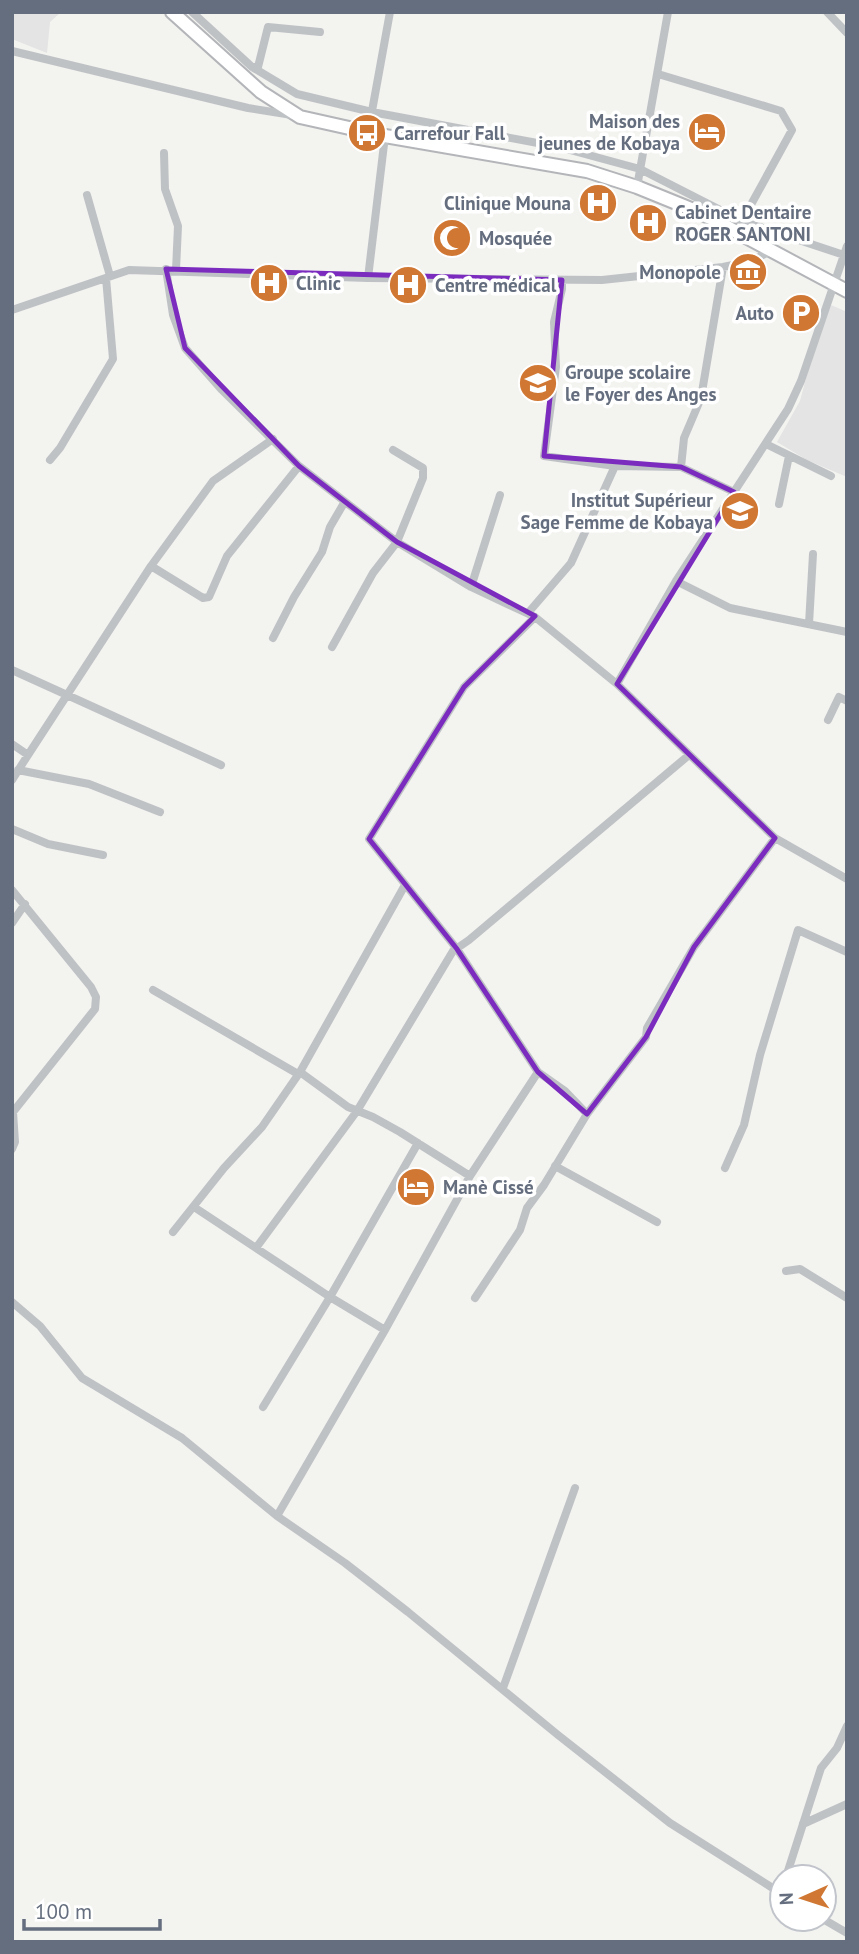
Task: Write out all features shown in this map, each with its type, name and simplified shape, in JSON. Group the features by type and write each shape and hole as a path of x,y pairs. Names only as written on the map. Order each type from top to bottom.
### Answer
{"main road":[{"path":"172,12 238,63 261,92 300,117 368,133 587,171 637,187 701,213 847,291"}],"street":[{"path":"192,12 238,63 252,67 297,94 372,112 559,147 640,169 741,221 845,250 801,381 788,409 676,582 617,684"},
{"path":"368,133 390,12"},
{"path":"637,187 668,12"},
{"path":"827,12 847,33"},
{"path":"252,67 258,67 268,27 320,32"},
{"path":"12,51 248,108 300,117"},
{"path":"657,74 781,111 792,130 741,221"},
{"path":"369,278 385,136"},
{"path":"164,153 165,189 178,226 171,270 173,315 185,348 222,390 299,466 344,503 397,542 471,587 531,615 617,684 775,838 847,879"},
{"path":"50,460 113,359 108,277 87,195"},
{"path":"12,310 129,270 369,278 602,281 723,267 752,261 772,250"},
{"path":"681,467 684,438 701,398 723,267"},
{"path":"562,280 554,322 556,367 544,456 615,466 681,467 734,492"},
{"path":"12,780 151,566 213,481 273,439"},
{"path":"766,444 831,476"},
{"path":"332,648 373,573 397,542 423,478 423,468 393,450"},
{"path":"779,504 789,456"},
{"path":"151,566 203,598 209,597 227,556 299,466"},
{"path":"587,1114 565,1091 538,1072 457,948 369,839 464,687 531,615 571,563 615,466"},
{"path":"471,587 500,495"},
{"path":"273,638 321,552 330,527 344,503"},
{"path":"809,624 813,554"},
{"path":"676,582 730,608 847,632"},
{"path":"12,670 221,765"},
{"path":"828,720 839,697 847,701"},
{"path":"12,744 28,755"},
{"path":"256,1248 357,1111 453,951 689,755"},
{"path":"18,770 89,784 160,812"},
{"path":"12,829 48,844 103,856"},
{"path":"475,1298 520,1230 527,1208 587,1114 646,1037 647,1028 694,947 775,838"},
{"path":"173,1232 262,1127 299,1073 405,885"},
{"path":"12,890 91,987 96,997 95,1009 13,1112 15,1142 12,1149"},
{"path":"12,923 25,904"},
{"path":"725,1168 744,1125 760,1055 798,930 847,952"},
{"path":"153,990 299,1073 348,1107 373,1116 470,1177"},
{"path":"277,1516 470,1177 538,1072"},
{"path":"264,1407 418,1143"},
{"path":"555,1166 657,1222"},
{"path":"194,1207 385,1330"},
{"path":"786,1271 800,1269 847,1298"},
{"path":"12,1302 40,1326 82,1378 182,1438 277,1516 345,1563 670,1823 768,1884"},
{"path":"503,1688 575,1488"},
{"path":"790,1863 821,1768 837,1748 847,1726"},
{"path":"803,1824 847,1804"}],"highlighted area":[{"path":"166,269 562,280 544,456 681,467 734,492 617,684 775,838 694,947 646,1037 587,1114 538,1072 457,949 369,839 464,687 535,616 397,542 299,466 185,348"}],"shaded area":[{"path":"12,12 61,12 50,22 47,53 12,39"},
{"path":"831,305 847,312 847,477 807,460 777,442 800,401 812,356"}],"place":[{"name":"Maison des jeunes de Kobaya","path":"707,132"},
{"name":"Carrefour Fall","path":"367,133"},
{"name":"Clinique Mouna","path":"598,203"},
{"name":"Cabinet Dentaire ROGER SANTONI","path":"648,223"},
{"name":"Mosquée","path":"452,238"},
{"name":"Monopole","path":"748,272"},
{"name":"Clinic","path":"269,283"},
{"name":"Centre médical","path":"408,285"},
{"name":"Auto","path":"801,313"},
{"name":"Groupe scolaire le Foyer des Anges","path":"538,383"},
{"name":"Institut Supérieur Sage Femme de Kobaya","path":"740,511"},
{"name":"Manè Cissé","path":"416,1187"}]}
